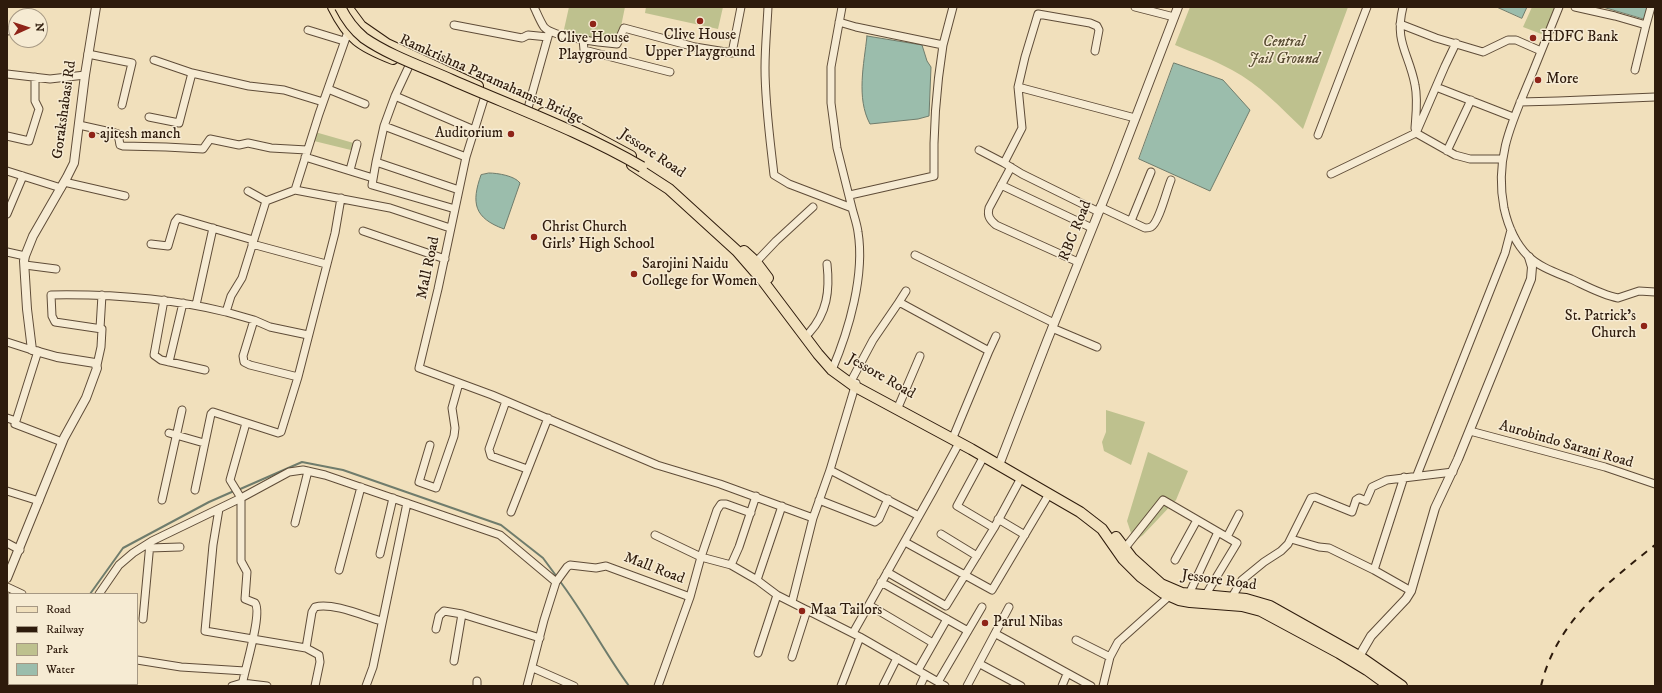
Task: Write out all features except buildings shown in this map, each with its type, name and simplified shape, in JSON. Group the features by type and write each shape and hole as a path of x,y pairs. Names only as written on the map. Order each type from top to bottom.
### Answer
{"main road":[{"name":"Jessore Road","path":"333,7 347,31 366,48 593,145 647,170"},
{"name":"Ramkrishna Paramahamsa Bridge","path":"340,7 346,20 354,30 373,44 415,64 599,143 647,170"},
{"name":"Jessore Road","path":"347,7 356,20 370,34 387,44 528,108 577,127 624,151 647,170 686,195 756,262 833,368"},
{"name":"Jessore Road","path":"665,182 737,251 763,281 801,333 833,368 853,383 1100,518 1132,558 1170,593 1232,597 1256,601 1270,606 1402,686"},
{"name":"Jessore Road","path":"853,383 899,405 984,456 1000,463 1021,478 1098,525 1109,536 1123,558 1153,587 1190,602 1242,606 1261,611 1358,659 1389,686"}],"street":[{"name":"Gorakshabasi Rd","path":"16,423 35,351 27,308 24,265 25,256 41,222 74,163 85,75 96,7"},
{"path":"534,7 544,28 549,34"},
{"path":"454,25 522,38 554,33 617,44 624,28 695,47 732,53 741,7"},
{"path":"768,7 765,66 766,96 767,120 774,175 789,184 852,208"},
{"path":"833,368 857,291 860,263 858,231 837,148 831,103 831,67 842,7"},
{"path":"850,195 934,176 933,130 939,69 953,7"},
{"path":"1135,7 1174,17"},
{"name":"RBC Road","path":"1000,463 1178,7"},
{"path":"1318,135 1367,7"},
{"path":"1403,7 1400,24 1402,43 1415,85 1416,133"},
{"path":"1559,7 1513,117 1502,159 1503,197 1506,218 1520,246 1529,257 1548,268 1614,298 1622,298 1639,291 1655,292"},
{"path":"1575,7 1592,9 1646,26"},
{"path":"1635,70 1651,7"},
{"path":"1004,163 1022,128 1018,87 1038,14 1090,23 1097,26 1099,30 1095,51"},
{"path":"295,190 347,31 356,20"},
{"path":"839,22 856,27 944,45"},
{"path":"1400,24 1436,38 1483,52 1508,40 1516,40 1541,51"},
{"path":"308,30 344,41"},
{"path":"528,108 549,34"},
{"path":"583,39 584,50 670,72"},
{"path":"1331,174 1416,133 1456,43"},
{"path":"88,54 132,63 122,105"},
{"path":"154,60 192,73 249,86 284,90 323,102"},
{"path":"409,66 384,126 372,185 455,209"},
{"path":"149,117 179,123 192,73"},
{"path":"7,74 35,76 50,79 85,75"},
{"path":"7,136 29,141 39,109 35,101 35,76"},
{"path":"1018,87 1135,118"},
{"path":"1436,87 1513,117"},
{"path":"328,89 366,104"},
{"path":"396,96 474,130"},
{"path":"1520,102 1655,97"},
{"name":"Mall Road","path":"484,99 466,157 419,368 492,395 657,465 756,496 813,518"},
{"path":"1448,151 1471,100"},
{"path":"79,125 118,134 120,145 123,146 166,146 203,149 210,139 239,144 248,143 306,153 374,178"},
{"path":"384,126 466,157"},
{"path":"1416,133 1448,151 1470,159 1502,159"},
{"path":"350,170 357,144"},
{"path":"978,150 1100,210 1131,221 1145,228 1152,227 1158,217 1171,180"},
{"path":"376,162 459,190"},
{"path":"1011,167 989,208 988,216 996,225 1078,262"},
{"path":"7,171 63,185 125,196"},
{"path":"1131,221 1151,172"},
{"path":"7,214 23,176"},
{"path":"1001,185 1092,228"},
{"path":"248,191 266,201 295,190 341,198 390,208 450,228"},
{"path":"195,490 204,444 211,414 213,412 278,433 281,432 298,377 335,233 341,198"},
{"path":"226,312 231,296 242,278 266,201"},
{"path":"756,262 776,241 813,207"},
{"path":"150,244 168,246 175,222 178,218 326,264"},
{"path":"196,305 213,228"},
{"path":"1417,475 1505,253 1511,230"},
{"path":"363,231 444,259"},
{"path":"7,252 25,256"},
{"path":"915,255 1097,347"},
{"path":"1358,659 1371,636 1406,599 1411,591 1435,508 1453,472 1531,279 1532,267 1529,257"},
{"path":"808,333 820,319 828,298 829,282 827,264"},
{"path":"24,265 56,269"},
{"path":"792,602 813,518 830,470 853,383 873,340 906,291"},
{"path":"100,328 55,322 52,316 51,296 102,295 164,300 226,312 254,320 270,327 308,335"},
{"path":"7,578 62,442 86,398 97,365 103,332 100,328 102,295"},
{"path":"164,300 154,352 156,358 205,370"},
{"path":"899,302 989,351"},
{"path":"170,362 183,303"},
{"path":"254,320 243,356 244,362 250,365 298,377"},
{"path":"853,634 919,516 956,439 996,336"},
{"path":"7,342 57,357 95,363 97,365"},
{"path":"899,405 920,356"},
{"path":"430,445 419,482 436,488 454,436 452,408 459,383"},
{"path":"506,401 489,449 490,454 501,461 527,469"},
{"path":"162,500 182,410"},
{"path":"7,418 62,442"},
{"path":"511,512 548,418"},
{"path":"242,685 253,640 258,602 255,603 248,601 245,596 247,572 241,561 239,496 230,480 246,423"},
{"name":"Aurobindo Sarani Road","path":"1470,431 1605,467 1655,484"},
{"path":"169,433 204,444"},
{"path":"984,456 957,506 994,528"},
{"path":"100,593 119,565 133,553 219,509 239,496 289,472 303,470 308,471 325,475 500,535 557,581 544,620 533,668 527,686"},
{"path":"830,470 919,516"},
{"path":"295,523 308,471"},
{"path":"1232,597 1242,580 1264,562 1281,551 1291,539 1311,498 1313,497 1352,512 1358,499 1367,500 1372,487 1387,480 1417,475 1453,472"},
{"path":"1374,570 1404,477"},
{"path":"887,572 946,606 994,528 1021,478"},
{"path":"340,570 361,487"},
{"path":"7,491 39,501"},
{"path":"905,542 992,590 1049,494"},
{"path":"731,565 756,496"},
{"path":"380,554 393,498"},
{"path":"820,500 875,522 879,519 888,499"},
{"path":"1125,548 1163,500 1237,543 1205,596"},
{"path":"366,686 373,667 381,620 407,504"},
{"path":"655,535 701,557 717,510 721,504 726,504 751,513"},
{"path":"757,580 782,506"},
{"path":"219,509 213,545 204,629 207,632 306,648 319,655 320,662 315,686"},
{"path":"1227,537 1239,514"},
{"path":"998,519 1025,534"},
{"path":"1175,560 1197,520"},
{"path":"1189,594 1218,532"},
{"path":"940,534 977,556"},
{"path":"1291,539 1319,547 1329,548 1374,570 1411,591"},
{"path":"7,543 20,549"},
{"path":"149,546 180,547"},
{"path":"143,619 140,607 149,546"},
{"name":"Mall Road","path":"557,581 567,567 574,565 596,568 606,566 690,597 701,557 731,565 757,580 777,595 860,637 941,684"},
{"path":"881,582 968,631"},
{"path":"7,587 20,593"},
{"path":"1103,686 1110,656 1121,638 1136,626 1170,593"},
{"path":"758,653 777,595"},
{"path":"658,686 690,597"},
{"path":"869,605 933,643"},
{"path":"306,648 312,612 315,607 323,606 338,608 381,620"},
{"path":"941,684 982,607"},
{"path":"967,686 1009,607"},
{"path":"792,657 808,610"},
{"path":"436,629 439,616 444,611 462,614 540,638"},
{"path":"454,661 462,614"},
{"path":"918,670 947,619"},
{"path":"996,634 1091,686"},
{"path":"841,686 860,637"},
{"path":"1076,640 1110,656"},
{"path":"883,686 897,658"},
{"path":"138,660 181,667 245,671"},
{"path":"980,664 1021,686"},
{"path":"533,668 574,686"},
{"path":"1062,686 1067,674"},
{"path":"920,686 925,675"},
{"path":"38,685 47,686"},
{"path":"232,686 267,686"}],"green space":[{"name":"Clive House Playground","path":"569,7 625,7 618,41 563,34"},
{"name":"Clive House Upper Playground","path":"646,7 723,7 718,29 645,13"},
{"name":"Central Jail Ground","path":"1190,7 1348,7 1303,129 1269,97 1242,76 1218,63 1175,45"},
{"path":"1532,7 1556,7 1544,35 1523,27"},
{"path":"315,132 357,144 355,151 314,141"},
{"path":"1106,410 1145,422 1131,465 1104,451 1102,442 1106,432"},
{"path":"1148,452 1188,471 1176,500 1143,535 1134,542 1127,521"}],"water":[{"path":"1497,7 1527,7 1522,18"},
{"path":"1603,7 1648,7 1645,19"},
{"path":"867,36 922,45 927,61 931,67 929,116 918,119 870,124 863,103 862,92"},
{"path":"1174,63 1223,80 1250,110 1210,191 1139,159"},
{"path":"489,173 501,174 514,178 520,183 504,229 486,220 481,214 476,201 476,194 481,175"}],"waterway":[{"path":"238,490 302,462 343,470 501,525 543,558 557,577"},
{"path":"91,593 123,548 209,502 234,491"},
{"path":"559,580 629,686"}],"railway":[{"path":"1541,686 1548,663 1558,642 1585,606 1619,574 1655,545"}],"place":[{"name":"Clive House Upper Playground","path":"700,21"},
{"name":"Clive House Playground","path":"593,24"},
{"name":"HDFC Bank","path":"1533,38"},
{"name":"More","path":"1538,80"},
{"name":"Auditorium","path":"511,134"},
{"name":"ajitesh manch","path":"92,135"},
{"name":"Christ Church Girls' High School","path":"534,237"},
{"name":"Sarojini Naidu College for Women","path":"634,274"},
{"name":"St. Patrick's Church","path":"1644,326"},
{"name":"Maa Tailors","path":"802,611"},
{"name":"Parul Nibas","path":"985,623"}]}
